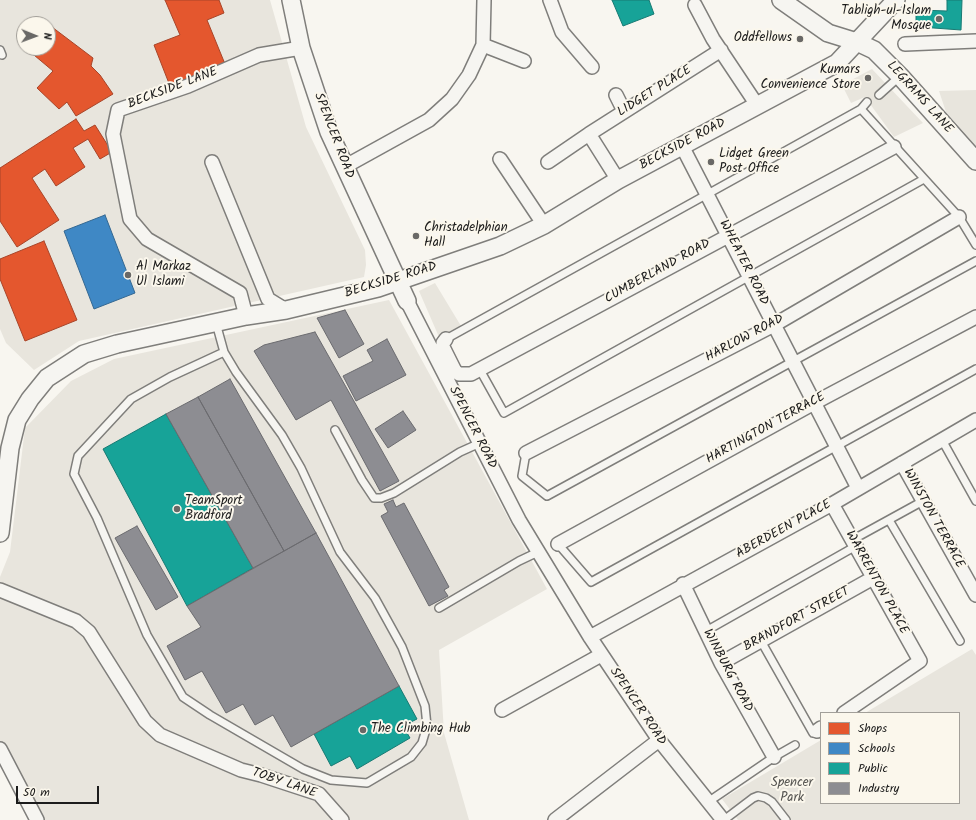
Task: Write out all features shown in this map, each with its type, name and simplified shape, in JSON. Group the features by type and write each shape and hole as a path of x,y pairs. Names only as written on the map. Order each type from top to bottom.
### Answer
{"street":[{"name":"SPENCER ROAD","path":"291,0 301,48 329,132 344,167 407,301 519,520 602,655 659,740 708,802 719,819"},
{"path":"344,167 428,120 452,99 469,75 483,45 484,0"},
{"path":"550,0 562,32 592,67"},
{"name":"LEGRAMS LANE","path":"781,0 828,33 857,42 874,50 900,76 976,161"},
{"name":"BECKSIDE ROAD","path":"0,532 3,484 17,420 30,398 47,378 84,354 117,344 216,322 286,310 378,288 500,246 544,225 618,180 837,63 896,0"},
{"path":"695,5 721,50 757,105"},
{"path":"905,44 976,41"},
{"path":"483,45 524,61"},
{"name":"BECKSIDE LANE","path":"246,316 240,293 147,239 130,219 113,134 118,110 188,86 259,55 301,48"},
{"name":"LIDGET PLACE","path":"548,162 624,111 721,50"},
{"path":"616,95 624,111"},
{"path":"589,134 618,180"},
{"name":"WHEATER ROAD","path":"682,146 858,488"},
{"name":"CUMBERLAND ROAD","path":"446,339 443,343 443,347 455,371 459,374 465,375 480,370 728,234 894,147"},
{"path":"500,159 544,225"},
{"path":"212,162 268,300 286,310"},
{"name":"HARLOW ROAD","path":"526,452 774,325 959,217"},
{"name":"HARTINGTON TERRACE","path":"558,544 814,403 976,317"},
{"name":"ABERDEEN PLACE","path":"590,637 683,584 832,504 976,420"},
{"name":"WINSTON TERRACE","path":"902,463 976,596"},
{"name":"WARRENTON PLACE","path":"832,504 920,661 845,712"},
{"name":"BRANDFORT STREET","path":"721,663 874,578"},
{"name":"WINBURG ROAD","path":"683,584 721,663 774,757"},
{"name":"TOBY LANE","path":"0,590 76,621 89,632 145,721 160,735 241,770 261,774 319,794 342,820"},
{"path":"502,710 602,655"},
{"path":"555,820 659,740"},
{"path":"0,748 37,820"}],"lane":[{"path":"879,95 900,76"},
{"path":"446,339 861,109 867,102"},
{"path":"861,109 959,217 976,245"},
{"path":"480,370 504,414 924,179"},
{"path":"526,452 522,476 547,496 976,261"},
{"path":"216,322 224,352 236,372 282,435 301,468 340,552 375,598 402,648 425,706 427,726 422,743 411,756 367,783 331,780 303,769 210,715 183,697 147,635 97,518 74,474 78,456 131,399 170,377 224,352"},
{"path":"558,544 591,582 976,369"},
{"path":"335,430 374,498 381,498 394,493 460,452 480,443"},
{"path":"942,440 976,501"},
{"path":"706,631 923,501"},
{"path":"889,520 960,641"},
{"path":"439,608 519,561 538,552"},
{"path":"761,641 813,733 819,730"},
{"path":"708,802 774,757 795,745"},
{"path":"719,819 758,796 766,798 772,802 786,820"}],"shaded area":[{"path":"0,0 270,0 306,127 365,250 366,265 364,277 79,341 34,370 6,343 0,329"},
{"path":"872,69 923,123 894,137 865,97 851,103 842,85"},
{"path":"976,90 976,146 946,112 939,91"},
{"path":"435,283 461,326 439,337 419,291"},
{"path":"389,300 547,589 439,650 444,733 469,820 31,820 0,756 0,577 10,552 25,428 71,381 114,359"},
{"name":"Spencer Park","path":"972,649 976,655 976,820 738,820 722,799 820,741 820,804 960,804 960,712 867,712"}],"building: Shops":[{"path":"165,0 219,0 224,13 207,20 225,64 170,86 154,45 180,35"},
{"path":"56,30 93,58 91,66 100,75 113,94 76,116 67,102 59,109 37,88 53,71 35,56 56,56"},
{"path":"76,119 84,131 95,125 112,152 100,159 88,139 73,148 85,167 56,186 45,169 32,178 59,220 17,247 0,221 0,168"},
{"path":"44,241 77,320 25,341 0,279 0,259"}],"building: Schools":[{"path":"105,215 135,293 94,309 64,231"}],"building: Public":[{"path":"612,0 649,0 654,14 623,26"},
{"name":"Tabligh-ul-Islam Mosque","path":"947,0 962,0 961,30 920,27 920,25 916,25 916,13 919,13 919,10 947,11"},
{"name":"TeamSport Bradford","path":"166,414 253,568 187,606 103,449"},
{"name":"The Climbing Hub","path":"399,686 417,719 403,726 410,738 357,769 350,756 331,766 314,734"}],"building: Industry":[{"path":"345,310 364,344 339,358 317,318"},
{"path":"315,332 399,481 380,491 331,400 296,420 254,351 264,345"},
{"path":"387,339 406,375 356,401 343,376 373,361 367,350"},
{"path":"230,379 316,533 284,551 198,397"},
{"path":"198,397 284,551 253,568 166,414"},
{"path":"403,411 416,430 388,448 375,429"},
{"path":"393,500 396,507 404,503 449,587 444,590 448,596 429,606 381,516 388,512 384,504"},
{"path":"137,526 178,597 156,610 115,538"},
{"path":"316,533 399,686 291,747 273,715 255,725 243,704 226,713 202,671 185,680 167,646 201,627 187,606"}],"place":[{"name":"Tabligh-ul-Islam Mosque","path":"939,19"},
{"name":"Oddfellows","path":"800,39"},
{"name":"Kumars Convenience Store","path":"868,78"},
{"name":"Lidget Green Post Office","path":"711,162"},
{"name":"Christadelphian Hall","path":"416,236"},
{"name":"Al Markaz Ul Islami","path":"128,275"},
{"name":"TeamSport Bradford","path":"177,509"},
{"name":"The Climbing Hub","path":"363,730"}]}
